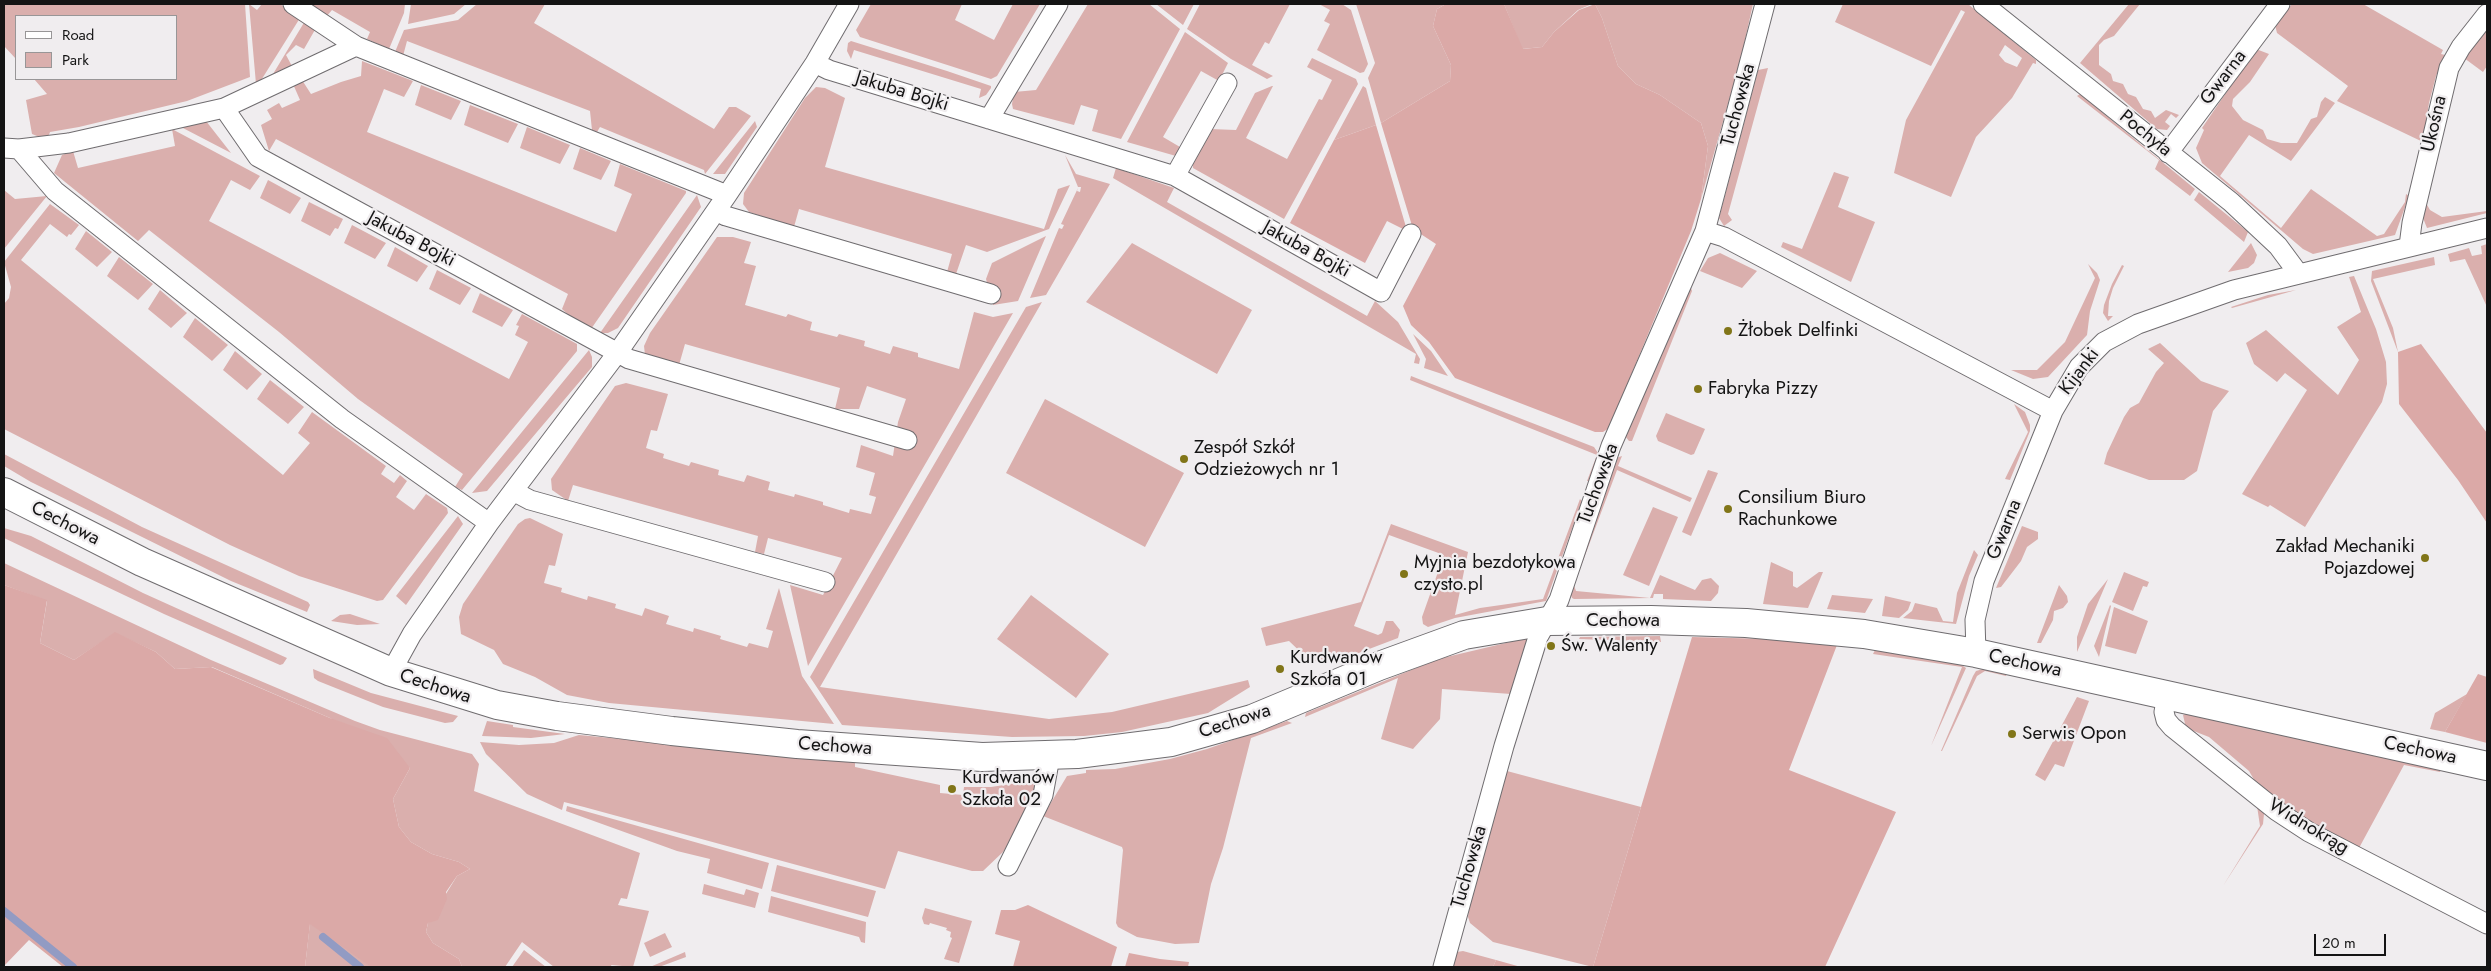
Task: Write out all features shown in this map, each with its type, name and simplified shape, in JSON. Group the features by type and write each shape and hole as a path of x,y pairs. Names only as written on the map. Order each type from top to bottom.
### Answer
{"street":[{"path":"293,4 356,46 727,195"},
{"path":"391,672 412,634 489,523 618,352 727,195 815,63 849,4"},
{"path":"990,119 1058,4"},
{"name":"Tuchowska","path":"1443,967 1504,746 1538,637 1559,600 1613,442 1705,231 1765,4"},
{"name":"Pochyła","path":"1983,4 2245,215 2278,246 2298,274"},
{"name":"Gwarna","path":"2168,153 2280,4"},
{"name":"Ukośna","path":"2409,246 2412,223 2441,94 2449,68 2461,47 2487,14"},
{"path":"11,149 69,143 224,108 356,46"},
{"name":"Jakuba Bojki","path":"815,63 829,70 1174,176 1382,292 1411,234"},
{"path":"1174,176 1226,83"},
{"name":"Jakuba Bojki","path":"224,108 258,158 629,359 907,440"},
{"path":"11,149 56,191 334,413 489,523"},
{"path":"716,211 726,216 991,294"},
{"name":"Kijanki","path":"1705,231 1724,237 2053,411 2066,386 2079,367 2104,342 2138,324 2225,293 2487,228"},
{"name":"Gwarna","path":"1976,654 1975,620 1984,581 2053,411"},
{"path":"513,491 530,500 825,582"},
{"name":"Cechowa","path":"4,492 142,562 391,672 476,700 537,713 595,722 797,744 982,756 1050,757 1171,742 1252,719 1379,666 1464,635 1547,621 1651,620 1746,623 1864,634 1976,654 2487,766"},
{"name":"Widnokrąg","path":"2167,695 2164,712 2166,720 2172,727 2283,815 2309,832 2487,924"},
{"path":"1008,866 1043,795 1050,757"}],"green space":[{"path":"4,4 245,4 250,77 187,101 79,127 50,132 47,140 32,134 26,100 47,94 35,80 178,80 178,15 15,15 15,58 4,46"},
{"path":"249,4 257,10 262,4 280,4 300,18 260,82 256,84"},
{"path":"312,4 405,4 404,13 389,49 367,39 370,32 332,10 326,17 311,7"},
{"path":"411,4 466,4 454,14 408,24"},
{"path":"477,4 545,4 534,23 714,129 729,107 736,107 751,116 705,174 704,170 600,127 597,132 592,130 590,111 407,41 403,56 395,52 404,30 458,20"},
{"path":"871,4 962,4 955,20 994,40 1013,4 1040,4 997,76 991,79 860,37 856,30"},
{"path":"1088,4 1149,4 1180,29 1121,139 1092,131 1098,110 1081,105 1074,125 1013,109 1014,92 1036,90"},
{"path":"1156,4 1194,4 1183,25"},
{"path":"1200,4 1290,4 1269,44 1265,42 1252,65 1273,76 1267,79 1231,59 1187,29"},
{"path":"1319,4 1342,4 1351,10 1368,64 1364,72 1360,73 1317,50 1330,24 1324,21 1330,10"},
{"path":"1356,4 1446,4 1437,9 1433,26 1451,65 1450,81 1381,123 1368,78 1375,63"},
{"path":"1504,4 1592,4 1578,10 1554,32 1542,47 1522,49"},
{"path":"1595,4 1753,4 1741,58 1701,199 1708,146 1701,123 1660,95 1636,84 1618,66 1602,18"},
{"path":"1843,4 1968,4 2036,60 2036,64 2033,63 2012,98 1976,137 1951,197 1894,173 1906,120 1965,12 1961,10 1931,66 1835,22","holes":["2005,45 2022,58 2017,67 2005,62 1999,55"]},
{"path":"2129,4 2140,4 2114,36 2104,40 2099,45 2099,65 2111,74 2113,81 2123,84 2128,94 2136,97 2143,109 2151,111 2155,118 2166,110 2179,115 2176,118 2171,114 2165,122 2170,126 2167,130 2157,129 2080,63"},
{"path":"2292,4 2363,4 2443,50 2441,54 2445,55 2436,76 2429,103 2423,142 2337,101 2348,86 2277,33 2275,25"},
{"path":"305,21 316,28 304,49 296,45 286,55 293,68 270,79"},
{"path":"2487,26 2487,66 2483,72 2464,58"},
{"path":"1185,32 1228,63 1219,81 1201,71 1163,137 1180,147 1176,156 1127,142"},
{"path":"851,41 947,71 991,86 991,88 986,95 979,98 981,89 854,50 851,59 847,51 848,43"},
{"path":"2256,49 2269,54 2250,82 2233,99 2232,106 2243,120 2263,130 2267,139 2281,143 2297,143 2311,119 2317,117 2321,102 2325,97 2335,103 2291,161 2249,135 2220,176 2281,228 2311,189 2377,236 2384,234 2405,202 2406,194 2409,196 2395,235 2313,254 2303,249 2202,163 2196,148 2204,130 2202,128"},
{"path":"1312,58 1356,79 1358,84 1284,219 1193,168 1193,161 1210,129 1236,130 1255,93 1272,86 1246,138 1287,159 1319,99 1322,100 1332,80 1307,67"},
{"path":"362,61 413,81 404,97 384,89 367,132 616,232 632,194 614,186 620,164 686,191 591,329 576,322 562,309 568,294 276,139 269,151 261,125 272,119 267,110 279,103 282,108 300,100 293,84 302,80 311,94 361,76"},
{"path":"1768,68 1728,214 1732,220 1724,226 1719,218 1758,70"},
{"path":"421,85 461,101 451,120 415,105"},
{"path":"1363,86 1366,88 1376,125 1334,140"},
{"path":"816,87 825,88 845,98 825,167 1044,229 1058,189 1070,185 1049,229 987,252 966,245 956,274 947,272 952,254 799,209 794,227 749,212 743,204 744,193 805,98"},
{"path":"2080,94 2195,189 2190,196 2155,169 2159,160 2077,96"},
{"path":"470,105 518,124 508,143 464,125"},
{"path":"206,121 231,153 181,127"},
{"path":"755,121 757,127 725,174 713,174"},
{"path":"527,127 570,145 560,164 520,148"},
{"path":"172,129 260,176 250,190 231,180 209,221 509,379 528,342 515,335 519,326 516,325 522,314 577,344 577,351 462,490 455,487 463,474 358,399 279,332 149,230 138,241 54,173 62,155 73,151 78,168 175,146"},
{"path":"580,148 611,161 601,180 573,169"},
{"path":"1065,155 1076,174 1110,184 1046,295 1030,298 1059,228 1062,229 1064,225 1061,224 1078,188 1077,191 1080,192 1081,187 1078,187"},
{"path":"1116,168 1174,188 1167,202 1367,316 1375,301 1398,322 1420,359 1419,364 1414,363 1416,354 1113,178"},
{"path":"1834,172 1849,177 1838,207 1875,222 1851,282 1781,247 1783,242 1802,249"},
{"path":"268,180 301,198 290,214 260,198"},
{"path":"4,190 15,199 47,196 4,249"},
{"path":"2199,192 2248,232 2244,242 2194,200"},
{"path":"697,195 701,207 618,328 608,333 600,333"},
{"path":"309,202 343,219 338,229 335,228 330,236 301,221"},
{"path":"2426,203 2430,210 2442,217 2487,211 2487,213 2427,228 2421,213"},
{"path":"50,204 79,225 67,237 50,224 21,260 283,475 310,443 298,433 312,412 386,466 381,474 394,483 400,475 407,481 396,497 414,510 426,494 447,508 448,513 383,600 377,601 299,576 230,545 4,429 4,304 9,298 11,287 4,262"},
{"path":"352,225 386,243 375,259 344,243"},
{"path":"86,231 112,252 97,267 75,249"},
{"path":"1046,236 1018,301 993,305 986,279 992,263"},
{"path":"717,237 733,237 751,242 744,263 756,266 745,305 786,317 788,314 812,322 810,330 837,337 839,334 865,341 864,346 890,354 893,346 918,353 918,357 959,369 974,312 993,317 1013,313 808,666 790,585 823,595 842,558 768,538 764,554 755,552 758,536 573,485 568,501 552,490 551,479 615,386 626,383 668,394 657,431 651,430 646,448 664,454 663,458 689,466 691,462 719,470 718,475 744,482 747,475 770,482 768,490 794,497 795,494 823,502 823,505 849,513 850,509 871,514 876,497 869,495 875,473 856,467 861,445 893,456 898,422 906,399 867,386 859,409 835,409 840,388 685,344 679,365 645,355 644,346 650,333"},
{"path":"1132,243 1252,310 1217,374 1086,302"},
{"path":"2251,243 2257,255 2254,263 2248,268 2228,272"},
{"path":"2487,244 2487,307 2465,259 2450,262 2448,254 2469,248 2472,256 2482,254 2481,246"},
{"path":"395,247 428,266 417,282 387,266"},
{"path":"1720,253 1757,271 1742,288 1700,271 1708,258"},
{"path":"119,257 153,284 138,300 107,276"},
{"path":"2434,257 2435,265 2373,279 2393,328 2398,352 2371,281 2372,271"},
{"path":"2088,264 2097,273 2100,280 2090,311 2087,335 2048,377 2033,379 2011,370 2037,370 2065,342 2095,278"},
{"path":"2122,265 2124,266 2109,301 2108,316 2113,316 2108,321 2103,313 2104,305"},
{"path":"437,270 471,288 460,305 429,289"},
{"path":"2354,276 2376,329 2386,362 2387,384 2382,402 2305,527 2270,505 2268,507 2242,494 2307,390 2285,373 2277,382 2254,364 2246,343 2266,330 2338,395 2359,360 2337,327 2361,312 2349,277"},
{"path":"1691,288 1692,291 1632,441 1629,441 1625,436"},
{"path":"160,290 187,313 171,328 148,309"},
{"path":"2296,290 2232,308 2231,307 2268,295"},
{"path":"480,293 513,310 502,327 472,312"},
{"path":"1042,302 820,687 1049,719 1112,712 1248,680 1250,687 1208,713 1122,732 1084,736 1012,737 842,725 810,677 1026,307"},
{"path":"195,318 228,345 212,361 183,337"},
{"path":"1413,334 1431,351 1448,376 1424,368 1426,359"},
{"path":"2160,343 2201,381 2229,391 2213,411 2197,471 2184,480 2149,480 2104,464 2107,453 2124,417 2130,408 2139,403 2156,372 2164,363 2148,349"},
{"path":"589,350 592,357 592,367 487,491 472,493"},
{"path":"235,351 262,374 247,390 223,370"},
{"path":"1411,376 1594,447 1600,456 1589,481 1587,481 1597,455 1410,380"},
{"path":"270,380 304,407 288,424 257,399"},
{"path":"1045,399 1184,473 1145,547 1006,473"},
{"path":"2014,404 2025,412 2030,425 2030,431 2010,480 2005,479 2028,432"},
{"path":"1666,413 1705,429 1694,454 1691,455 1658,441 1656,436"},
{"path":"4,454 142,527 308,602 310,605 307,612 231,581 31,482 4,466"},
{"path":"1622,456 1618,466 1692,498 1690,502 1617,470 1574,585 1576,591 1650,598 1660,575 1695,590 1702,580 1711,578 1719,586 1718,593 1711,601 1663,599 1663,594 1654,594 1653,598 1574,599 1572,598 1570,593 1616,458"},
{"path":"1708,470 1718,473 1691,536 1682,532"},
{"path":"1580,499 1582,501 1546,601 1455,618 1428,627 1423,624 1422,617 1444,555 1389,535 1354,626 1378,635 1382,633 1386,621 1393,621 1400,630 1398,638 1356,654 1311,662 1289,641 1266,646 1261,628 1361,602 1391,524 1468,552 1455,615 1480,608 1543,599"},
{"path":"1653,507 1678,517 1649,586 1623,575"},
{"path":"458,516 463,524 406,605 396,596"},
{"path":"530,518 563,534 555,566 549,565 544,583 562,588 561,592 587,600 588,596 616,604 615,608 642,616 645,608 669,616 666,624 693,632 694,628 721,636 720,639 747,647 749,643 768,648 773,631 766,629 779,588 802,676 834,724 609,703 567,695 535,677 503,664 494,650 461,634 459,617 463,604 518,524"},
{"path":"2022,526 2038,532 2038,539 2027,547 2021,561 2001,587 1996,588"},
{"path":"4,528 31,536 143,593 287,658 280,665 164,614 4,538"},
{"path":"1974,550 1978,555 1969,576 1956,624 1903,618 1912,611 1915,603 1937,608 1943,621 1953,622 1957,593"},
{"path":"1771,562 1793,572 1793,586 1797,588 1819,572 1823,572 1808,608 1763,604"},
{"path":"4,563 211,660 355,721 380,730 472,754 479,764 474,791 640,853 627,899 621,898 618,905 649,911 633,967 611,965 612,967 554,967 522,942 505,967 462,967 459,959 433,943 426,932 428,923 457,876 470,869 459,862 432,854 411,842 399,827 393,799 410,768 330,718 212,667 175,669 156,652 115,633 74,660 40,643 47,601 4,585"},
{"path":"2124,572 2149,582 2147,587 2143,586 2133,611 2112,602"},
{"path":"2108,579 2077,652 2077,637 2088,604"},
{"path":"2059,585 2067,596 2068,602 2063,608 2054,611 2053,620 2041,643 2037,643"},
{"path":"1031,595 1109,654 1076,698 997,639"},
{"path":"1832,595 1873,599 1865,613 1827,609"},
{"path":"1885,596 1911,602 1908,610 1899,618 1882,616"},
{"path":"2111,606 2099,657 2094,646"},
{"path":"2114,607 2148,621 2136,654 2105,646"},
{"path":"350,614 380,624 357,625 331,621 340,615"},
{"path":"1660,636 1661,642 1579,639 1580,637"},
{"path":"1527,638 1529,642 1511,694 1442,689 1440,719 1413,749 1381,739 1398,678 1305,717 1306,713 1438,659"},
{"path":"1875,650 1960,664 1966,668 1931,746 1962,667 1873,654"},
{"path":"313,669 371,693 458,716 453,722 445,723 383,707 318,681 314,678"},
{"path":"1983,669 2007,673 2006,676 1985,671 1977,676 1941,751 1973,676 1976,671"},
{"path":"2467,694 2445,732 2430,729 2435,713"},
{"path":"2077,697 2089,701 2064,767 2055,764 2045,781 2035,775"},
{"path":"2188,713 2441,769 2440,772 2404,765 2359,848 2436,890 2487,914 2481,914 2404,876 2297,816 2259,788 2249,771 2209,737 2186,728 2183,715"},
{"path":"487,721 513,725 513,727 565,734 531,738 482,736"},
{"path":"1287,721 1292,723 1251,738 1223,848 1211,884 1199,943 1175,944 1137,937 1118,927 1116,923 1122,847 1043,816 1067,776 1086,773 1086,770 1115,769 1170,759 1207,749"},
{"path":"579,735 855,761 855,767 940,785 940,793 963,795 964,787 991,787 1036,780 1038,785 1014,836 1003,852 983,871 972,871 898,851 885,889 564,802 562,810 527,794 486,754 480,742 519,745 554,743"},
{"path":"1507,771 1641,807 1593,967 1493,942 1470,923 1468,917 1469,909"},
{"path":"567,806 769,863 762,889 707,873 710,859 677,851 566,811"},
{"path":"2257,806 2263,809 2263,824 2223,886 2260,826"},
{"path":"777,865 876,891 868,917 771,891"},
{"path":"704,884 744,895 746,889 759,893 755,908 702,894"},
{"path":"771,896 866,922 865,943 861,942 859,937 768,912"},
{"path":"925,908 972,921 959,963 944,959 952,938 950,937 951,932 946,930 947,928 930,923 929,925 924,924 922,918"},
{"path":"310,923 371,966 371,967 305,967"},
{"path":"665,933 672,947 650,957 644,943"},
{"path":"524,950 546,967 512,967"},
{"path":"1463,951 1496,960 1493,967 1451,967 1454,955 1457,952"},
{"path":"685,952 686,957 659,967 650,967"}],"shaded area":[{"path":"1446,4 1504,4 1523,49 1542,47 1554,32 1579,10 1595,4 1602,18 1618,66 1636,84 1660,95 1701,123 1708,146 1701,199 1691,231 1609,428 1603,432 1595,432 1455,378 1429,342 1411,325 1403,306 1436,244 1413,229 1381,123 1450,81 1451,65 1433,26 1437,9"},
{"path":"1376,125 1406,227 1403,229 1387,221 1365,263 1290,223 1334,140"},
{"path":"2421,344 2487,433 2487,523 2458,480 2399,404 2398,352"},
{"path":"4,585 47,600 40,643 74,660 115,632 156,652 175,669 211,667 330,718 387,738 410,768 393,799 399,827 411,842 432,854 459,862 470,869 457,876 446,892 447,899 438,920 428,923 426,932 433,943 459,959 462,967 371,967 310,924 305,967 63,967 29,940 4,966"},
{"path":"1692,637 1770,639 1837,645 1789,770 1896,812 1825,967 1593,967"},
{"path":"2478,674 2487,677 2487,743 2445,732"},
{"path":"1028,905 1117,947 1111,967 1013,967 1020,941 995,934 1001,910 1015,910"},
{"path":"1129,953 1189,962 1188,967 1125,967"},
{"path":"1496,960 1521,967 1493,967"}],"waterway":[{"path":"4,911 73,967"},
{"path":"323,937 360,967"}],"place":[{"name":"Żłobek Delfinki","path":"1728,331"},
{"name":"Fabryka Pizzy","path":"1698,389"},
{"name":"Zespół Szkół Odzieżowych nr 1","path":"1184,459"},
{"name":"Consilium Biuro Rachunkowe","path":"1728,509"},
{"name":"Zakład Mechaniki Pojazdowej","path":"2425,558"},
{"name":"Myjnia bezdotykowa czysto.pl","path":"1404,574"},
{"name":"Św. Walenty","path":"1551,646"},
{"name":"Kurdwanów Szkoła 01","path":"1280,669"},
{"name":"Serwis Opon","path":"2012,734"},
{"name":"Kurdwanów Szkoła 02","path":"952,789"}]}
